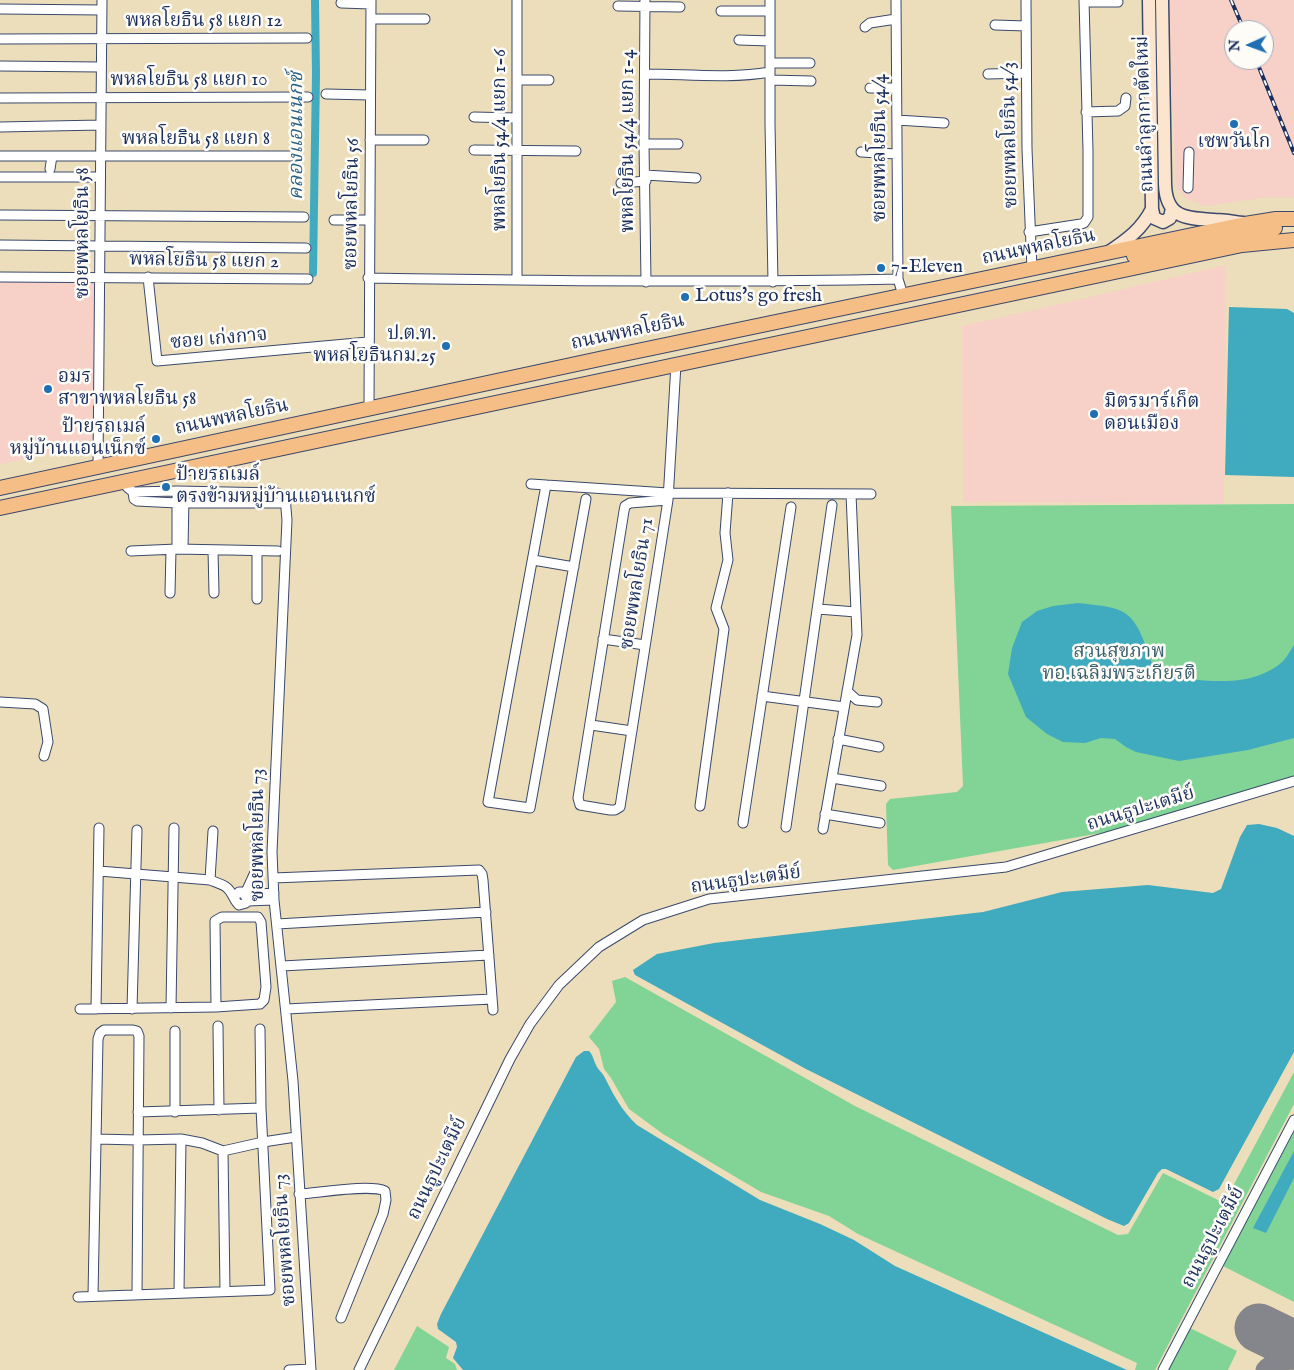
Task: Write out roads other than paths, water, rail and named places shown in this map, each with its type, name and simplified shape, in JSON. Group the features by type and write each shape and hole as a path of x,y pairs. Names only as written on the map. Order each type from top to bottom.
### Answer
{"main road":[{"name":"ถนนลำลูกกาตัดใหม่","path":"1109,252 1139,229 1147,219 1152,208 1149,0"},
{"name":"ถนนลำลูกกาตัดใหม่","path":"1162,0 1165,194 1172,208 1187,218 1245,224"},
{"path":"1152,208 1154,218 1163,222 1170,218 1172,208"},
{"name":"ถนนพหลโยธิน","path":"0,488 688,339 1245,224 1276,219 1294,219"},
{"path":"998,276 1034,276 1251,232 1294,226"},
{"path":"0,508 129,487 352,434 1242,245 1294,240"},
{"path":"903,295 904,316"},
{"path":"345,413 352,416 355,422 352,434"}],"street":[{"name":"พหลโยธิน 54/4 แยก 1-6","path":"517,0 517,280"},
{"path":"770,0 773,282"},
{"name":"ซอยพหลโยธิน 54/4","path":"896,0 898,279 903,295"},
{"name":"ซอยพหลโยธิน 54/3","path":"1026,0 1029,232 1032,269"},
{"path":"1029,232 1082,224 1086,220 1088,211 1084,1 1118,2"},
{"path":"341,3 371,2"},
{"name":"ซอยพหลโยธิน 56","path":"369,408 368,278 371,2"},
{"path":"618,6 645,3 680,7"},
{"name":"พหลโยธิน 54/4 แยก 1-4","path":"645,3 644,144 646,282"},
{"path":"0,9 102,5"},
{"name":"ซอยพหลโยธิน 58","path":"98,466 102,5"},
{"path":"721,11 770,11"},
{"path":"371,19 426,20"},
{"path":"865,27 877,21 896,20"},
{"path":"995,25 1026,26"},
{"name":"พหลโยธิน 58 แยก 12","path":"0,40 307,38"},
{"path":"739,40 770,41"},
{"path":"645,74 734,75 770,72 810,63"},
{"path":"0,66 101,67"},
{"path":"770,72 811,81"},
{"path":"988,74 1026,73"},
{"path":"516,80 548,80"},
{"path":"870,88 896,88"},
{"path":"326,94 370,95"},
{"name":"พหลโยธิน 58 แยก 10","path":"0,98 308,97"},
{"path":"1086,112 1118,111 1124,106 1126,98"},
{"path":"474,117 516,118"},
{"path":"897,120 944,123"},
{"path":"0,127 101,125"},
{"path":"370,140 424,140"},
{"path":"644,144 678,144"},
{"path":"474,150 576,151"},
{"path":"861,152 897,154"},
{"path":"1188,188 1189,152"},
{"name":"พหลโยธิน 58 แยก 8","path":"0,156 291,156"},
{"path":"50,169 52,156"},
{"path":"0,177 100,178"},
{"path":"621,183 645,178 696,178"},
{"path":"0,215 304,217"},
{"path":"334,220 369,220"},
{"path":"0,245 306,248"},
{"name":"พหลโยธิน 58 แยก 2","path":"0,277 308,279"},
{"name":"ซอย เก่งกาจ","path":"148,277 157,361 368,342"},
{"path":"368,278 646,282 773,282 898,279"},
{"name":"ซอยพหลโยธิน 71","path":"591,725 578,803 616,810 620,807 668,497 676,364"},
{"path":"531,484 668,497"},
{"path":"546,486 488,802 530,808 586,498"},
{"path":"129,487 180,491 277,493 285,497 286,503 136,501 129,487"},
{"path":"170,594 177,549 180,491"},
{"path":"700,806 724,629 716,608 728,560 724,532 728,493"},
{"path":"632,731 591,725 625,506 630,503 668,497 728,493 871,494"},
{"path":"823,829 857,635 851,494"},
{"name":"ซอยพหลโยธิน 73","path":"286,503 272,852 274,897 293,1081 311,1370"},
{"path":"786,827 832,505"},
{"path":"744,823 791,507"},
{"path":"131,551 177,549 278,551"},
{"path":"213,550 214,593"},
{"path":"257,551 257,599"},
{"path":"533,560 574,567"},
{"path":"818,609 856,612"},
{"path":"603,639 645,645"},
{"path":"847,691 857,700 877,702"},
{"path":"762,696 844,707"},
{"path":"0,702 36,704 43,709 48,742 44,756"},
{"path":"838,739 879,747"},
{"path":"832,778 881,786"},
{"name":"ถนนธูปะเตมีย์","path":"359,1370 510,1059 530,1024 559,985 599,946 644,920 709,899 1006,867 1294,781"},
{"path":"826,814 880,823"},
{"path":"96,1009 99,828"},
{"path":"170,1008 174,828"},
{"path":"132,1009 137,830"},
{"path":"210,880 213,831"},
{"path":"242,916 242,898 256,870 256,838"},
{"path":"273,878 478,870 482,874 493,1010"},
{"path":"99,871 210,880 226,887 242,898 274,897"},
{"path":"277,924 486,912"},
{"path":"80,1009 170,1008 255,1005 260,1004 264,1000 266,987 261,922 255,916 222,917 215,920 216,1006"},
{"path":"282,966 489,955"},
{"path":"286,1009 492,999"},
{"path":"218,1026 219,1110"},
{"path":"78,1297 270,1290 261,1108 260,1029"},
{"path":"93,1295 98,1039 100,1033 104,1030 133,1030 137,1031 139,1036 137,1294"},
{"path":"175,1031 175,1112"},
{"path":"138,1112 261,1108"},
{"name":"ถนนธูปะเตมีย์","path":"1164,1370 1294,1120"},
{"path":"97,1139 181,1139 202,1143 223,1151 296,1137"},
{"path":"179,1292 181,1139"},
{"path":"223,1151 225,1291"},
{"path":"299,1194 365,1189 385,1191 384,1214 341,1318"},
{"path":"289,1370 311,1370"}],"water":[{"path":"1229,307 1287,309 1294,313 1294,477 1225,475"},
{"path":"1078,603 1114,608 1130,617 1136,624 1153,665 1164,673 1173,676 1196,680 1220,681 1255,677 1281,663 1294,645 1294,738 1248,750 1179,761 1136,752 1115,739 1101,738 1085,743 1063,742 1047,734 1026,717 1008,674 1012,648 1022,622 1037,611 1053,606"},
{"path":"1259,824 1277,828 1294,836 1294,1052 1219,1189 1213,1192 1166,1169 1162,1169 1129,1223 1124,1226 806,1069 635,975 633,970 657,954 714,943 983,912 1062,892 1148,885 1213,893 1221,889 1240,837 1247,825"},
{"path":"584,1051 589,1051 619,1103 637,1125 760,1200 820,1224 854,1240 895,1266 1127,1370 463,1370 453,1358 457,1347 456,1342 438,1329 437,1324 576,1057"},
{"path":"1294,1151 1294,1178 1266,1233 1253,1228"}],"waterway":[{"name":"คลองแอนเนกซ์","path":"313,273 316,74 315,0"}],"railway":[{"path":"1231,0 1240,20"},
{"path":"1260,70 1294,153"}],"place":[{"name":"เซพวันโก","path":"1234,124"},
{"name":"7-Eleven","path":"881,268"},
{"name":"Lotus's go fresh","path":"685,297"},
{"name":"ป.ต.ท. พหลโยธินกม.25","path":"446,346"},
{"name":"อมร สาขาพหลโยธิน 58","path":"48,389"},
{"name":"มิตรมาร์เก็ต ดอนเมือง","path":"1094,414"},
{"name":"ป้ายรถเมล์ หมู่บ้านแอนเน็กซ์","path":"156,439"},
{"name":"ป้ายรถเมล์ ตรงข้ามหมู่บ้านแอนเนกซ์","path":"166,487"}],"park label":[{"name":"สวนสุขภาพ ทอ.เฉลิมพระเกียรติ","path":"1119,664"}]}
